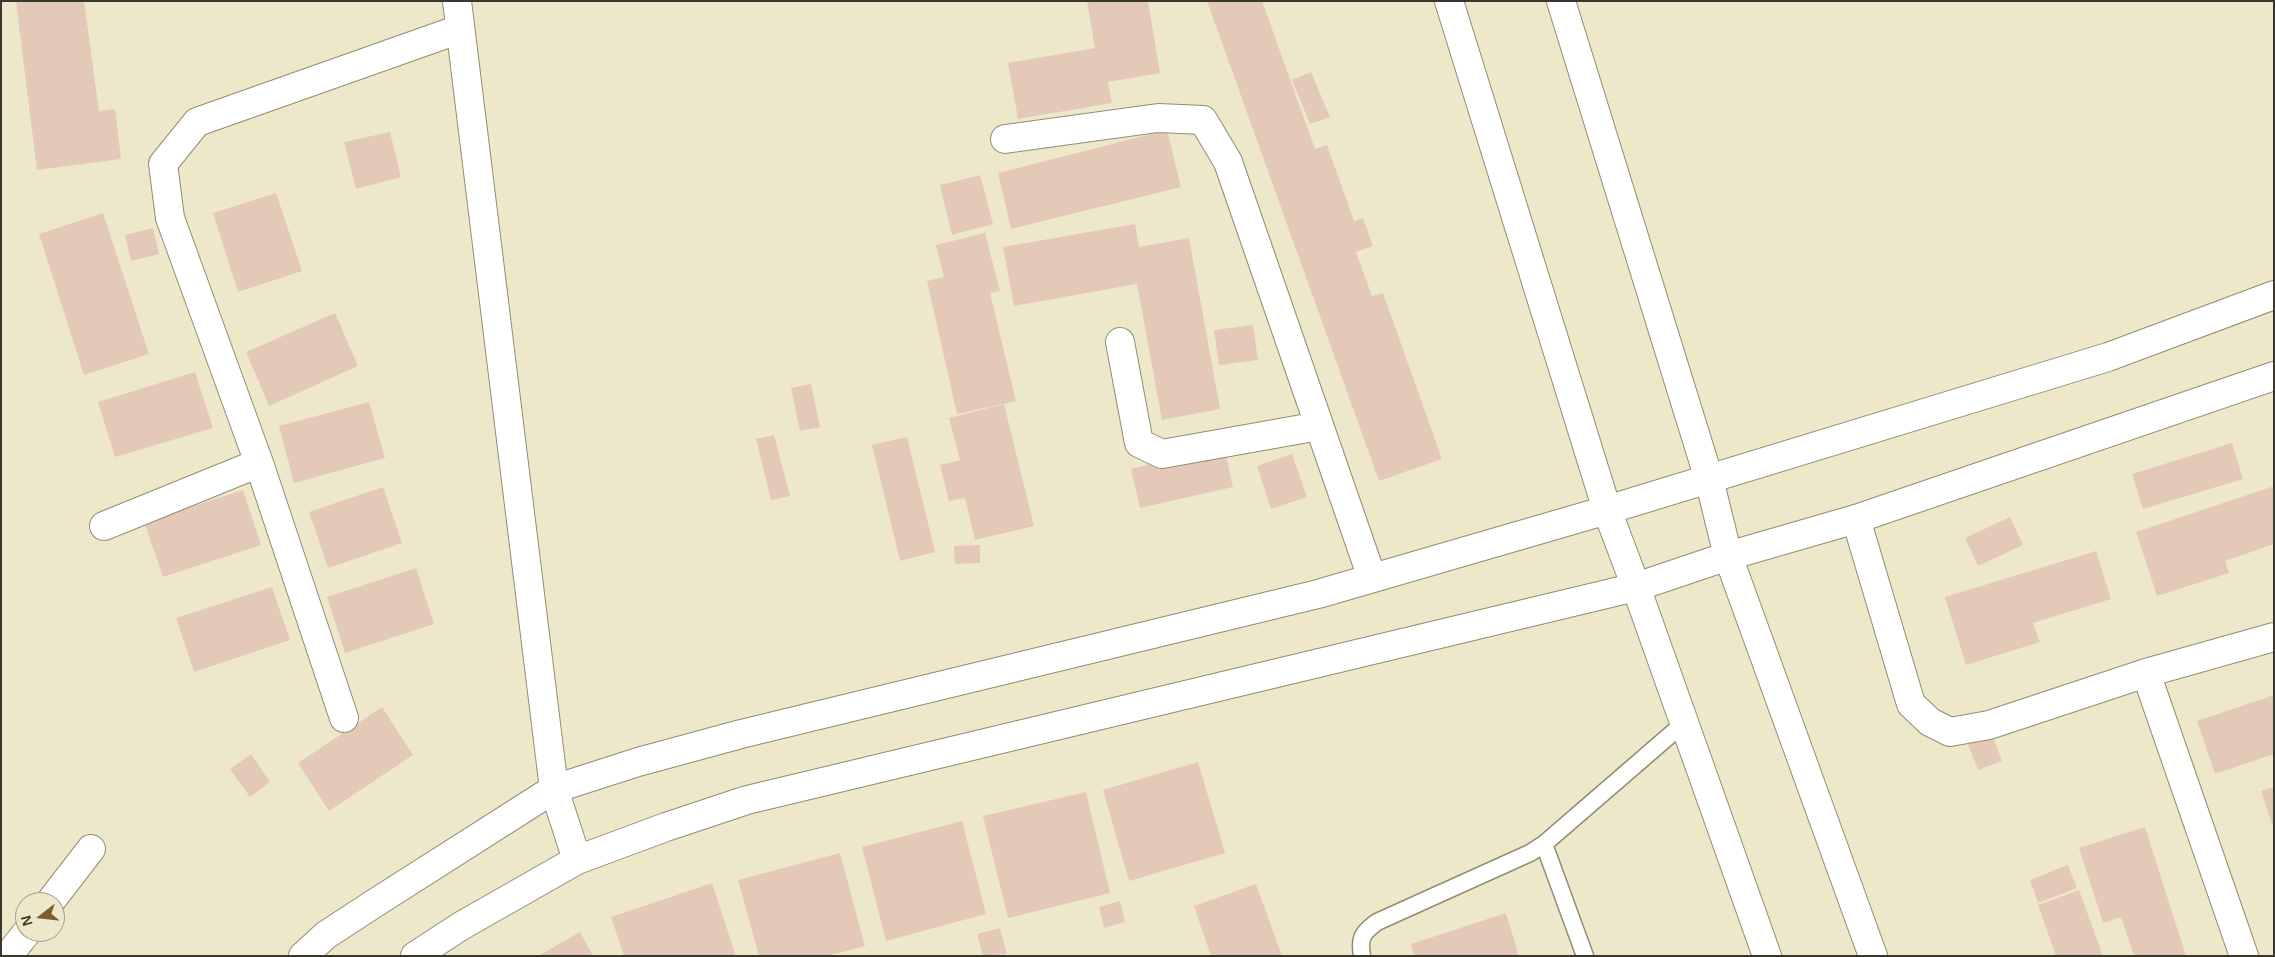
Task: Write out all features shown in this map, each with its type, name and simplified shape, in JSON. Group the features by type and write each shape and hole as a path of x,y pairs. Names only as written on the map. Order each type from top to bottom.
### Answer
{"street":[{"path":"457,1 554,789 576,860"},
{"path":"1449,1 1607,510 1767,956"},
{"path":"1561,1 1709,478 1728,556 1873,956"},
{"path":"344,718 259,463 170,218 163,164 197,122 460,29"},
{"path":"1004,139 1158,118 1203,120 1228,162 1372,578"},
{"path":"303,956 326,935 554,789 638,762 741,734 1318,594 1607,510 2108,357 2274,294"},
{"path":"1120,342 1139,443 1162,454 1319,426"},
{"path":"414,956 461,926 576,860 666,826 747,800 1636,587 1728,556 1856,519 2274,376"},
{"path":"104,526 259,463"},
{"path":"1856,519 1912,704 1937,726 1950,732 1989,725 2146,673 2274,637"},
{"path":"2146,673 2244,956"},
{"path":"58,892 90,849"},
{"path":"8,956 18,942"}],"lane":[{"path":"1362,956 1360,942 1366,930 1377,922 1530,853 1544,844 1684,723"},
{"path":"1544,844 1585,956"}],"building":[{"path":"16,1 84,1 99,111 115,109 121,159 37,170"},
{"path":"1087,1 1148,1 1160,73 1108,82 1112,103 1018,119 1008,63 1095,48"},
{"path":"1207,1 1262,1 1315,149 1327,145 1354,221 1363,218 1373,246 1356,252 1372,296 1383,293 1442,459 1379,481"},
{"path":"1311,72 1330,117 1310,124 1292,80"},
{"path":"1167,130 1181,187 1011,229 998,173"},
{"path":"390,132 401,177 356,189 344,142"},
{"path":"980,175 993,224 952,235 940,185"},
{"path":"276,193 302,271 238,292 213,213"},
{"path":"103,213 149,354 84,375 39,234"},
{"path":"1135,224 1139,247 1189,238 1220,409 1162,420 1137,284 1014,306 1003,247"},
{"path":"153,228 159,254 131,261 125,235"},
{"path":"985,233 1000,291 990,293 1016,401 957,414 927,281 944,277 936,245"},
{"path":"335,313 358,366 269,406 246,352"},
{"path":"1253,325 1258,360 1219,365 1214,330"},
{"path":"195,372 213,428 115,457 98,402"},
{"path":"811,384 820,427 800,431 791,388"},
{"path":"369,402 385,458 294,483 279,426"},
{"path":"1004,404 1034,526 975,540 965,498 949,501 940,465 960,460 949,418"},
{"path":"774,435 790,496 771,500 756,439"},
{"path":"907,437 935,552 900,561 872,445"},
{"path":"2232,443 2243,479 2143,509 2132,474"},
{"path":"1224,446 1233,487 1140,508 1131,469"},
{"path":"1292,454 1307,497 1271,509 1257,466"},
{"path":"2274,486 2274,544 2225,561 2229,573 2157,596 2136,532"},
{"path":"383,487 402,543 328,568 309,512"},
{"path":"243,490 261,545 163,577 144,522"},
{"path":"2010,517 2023,545 1978,566 1965,538"},
{"path":"980,545 980,563 955,564 954,546"},
{"path":"2096,551 2111,599 2033,623 2040,642 1966,665 1945,597"},
{"path":"416,568 434,624 345,653 327,597"},
{"path":"272,587 290,640 194,672 176,618"},
{"path":"2274,695 2274,754 2215,774 2197,721"},
{"path":"382,707 413,755 329,811 298,763"},
{"path":"1990,729 2002,761 1978,770 1966,739"},
{"path":"251,754 270,782 250,797 230,769"},
{"path":"1198,762 1225,853 1129,881 1103,790"},
{"path":"2274,787 2274,823 2272,824 2261,791"},
{"path":"1086,792 1110,893 1008,918 983,816"},
{"path":"962,821 986,914 886,941 862,847"},
{"path":"2145,827 2186,956 2134,956 2121,917 2103,923 2079,848"},
{"path":"840,853 865,946 827,956 759,956 738,880"},
{"path":"2068,865 2077,888 2038,903 2030,880"},
{"path":"712,883 736,956 624,956 611,917"},
{"path":"1256,884 1282,956 1211,956 1194,906"},
{"path":"2079,890 2103,956 2056,956 2038,905"},
{"path":"1120,901 1125,922 1104,928 1099,907"},
{"path":"1506,913 1519,956 1414,956 1411,944"},
{"path":"1000,928 1007,954 983,956 977,934"},
{"path":"580,932 593,956 538,956"}]}
